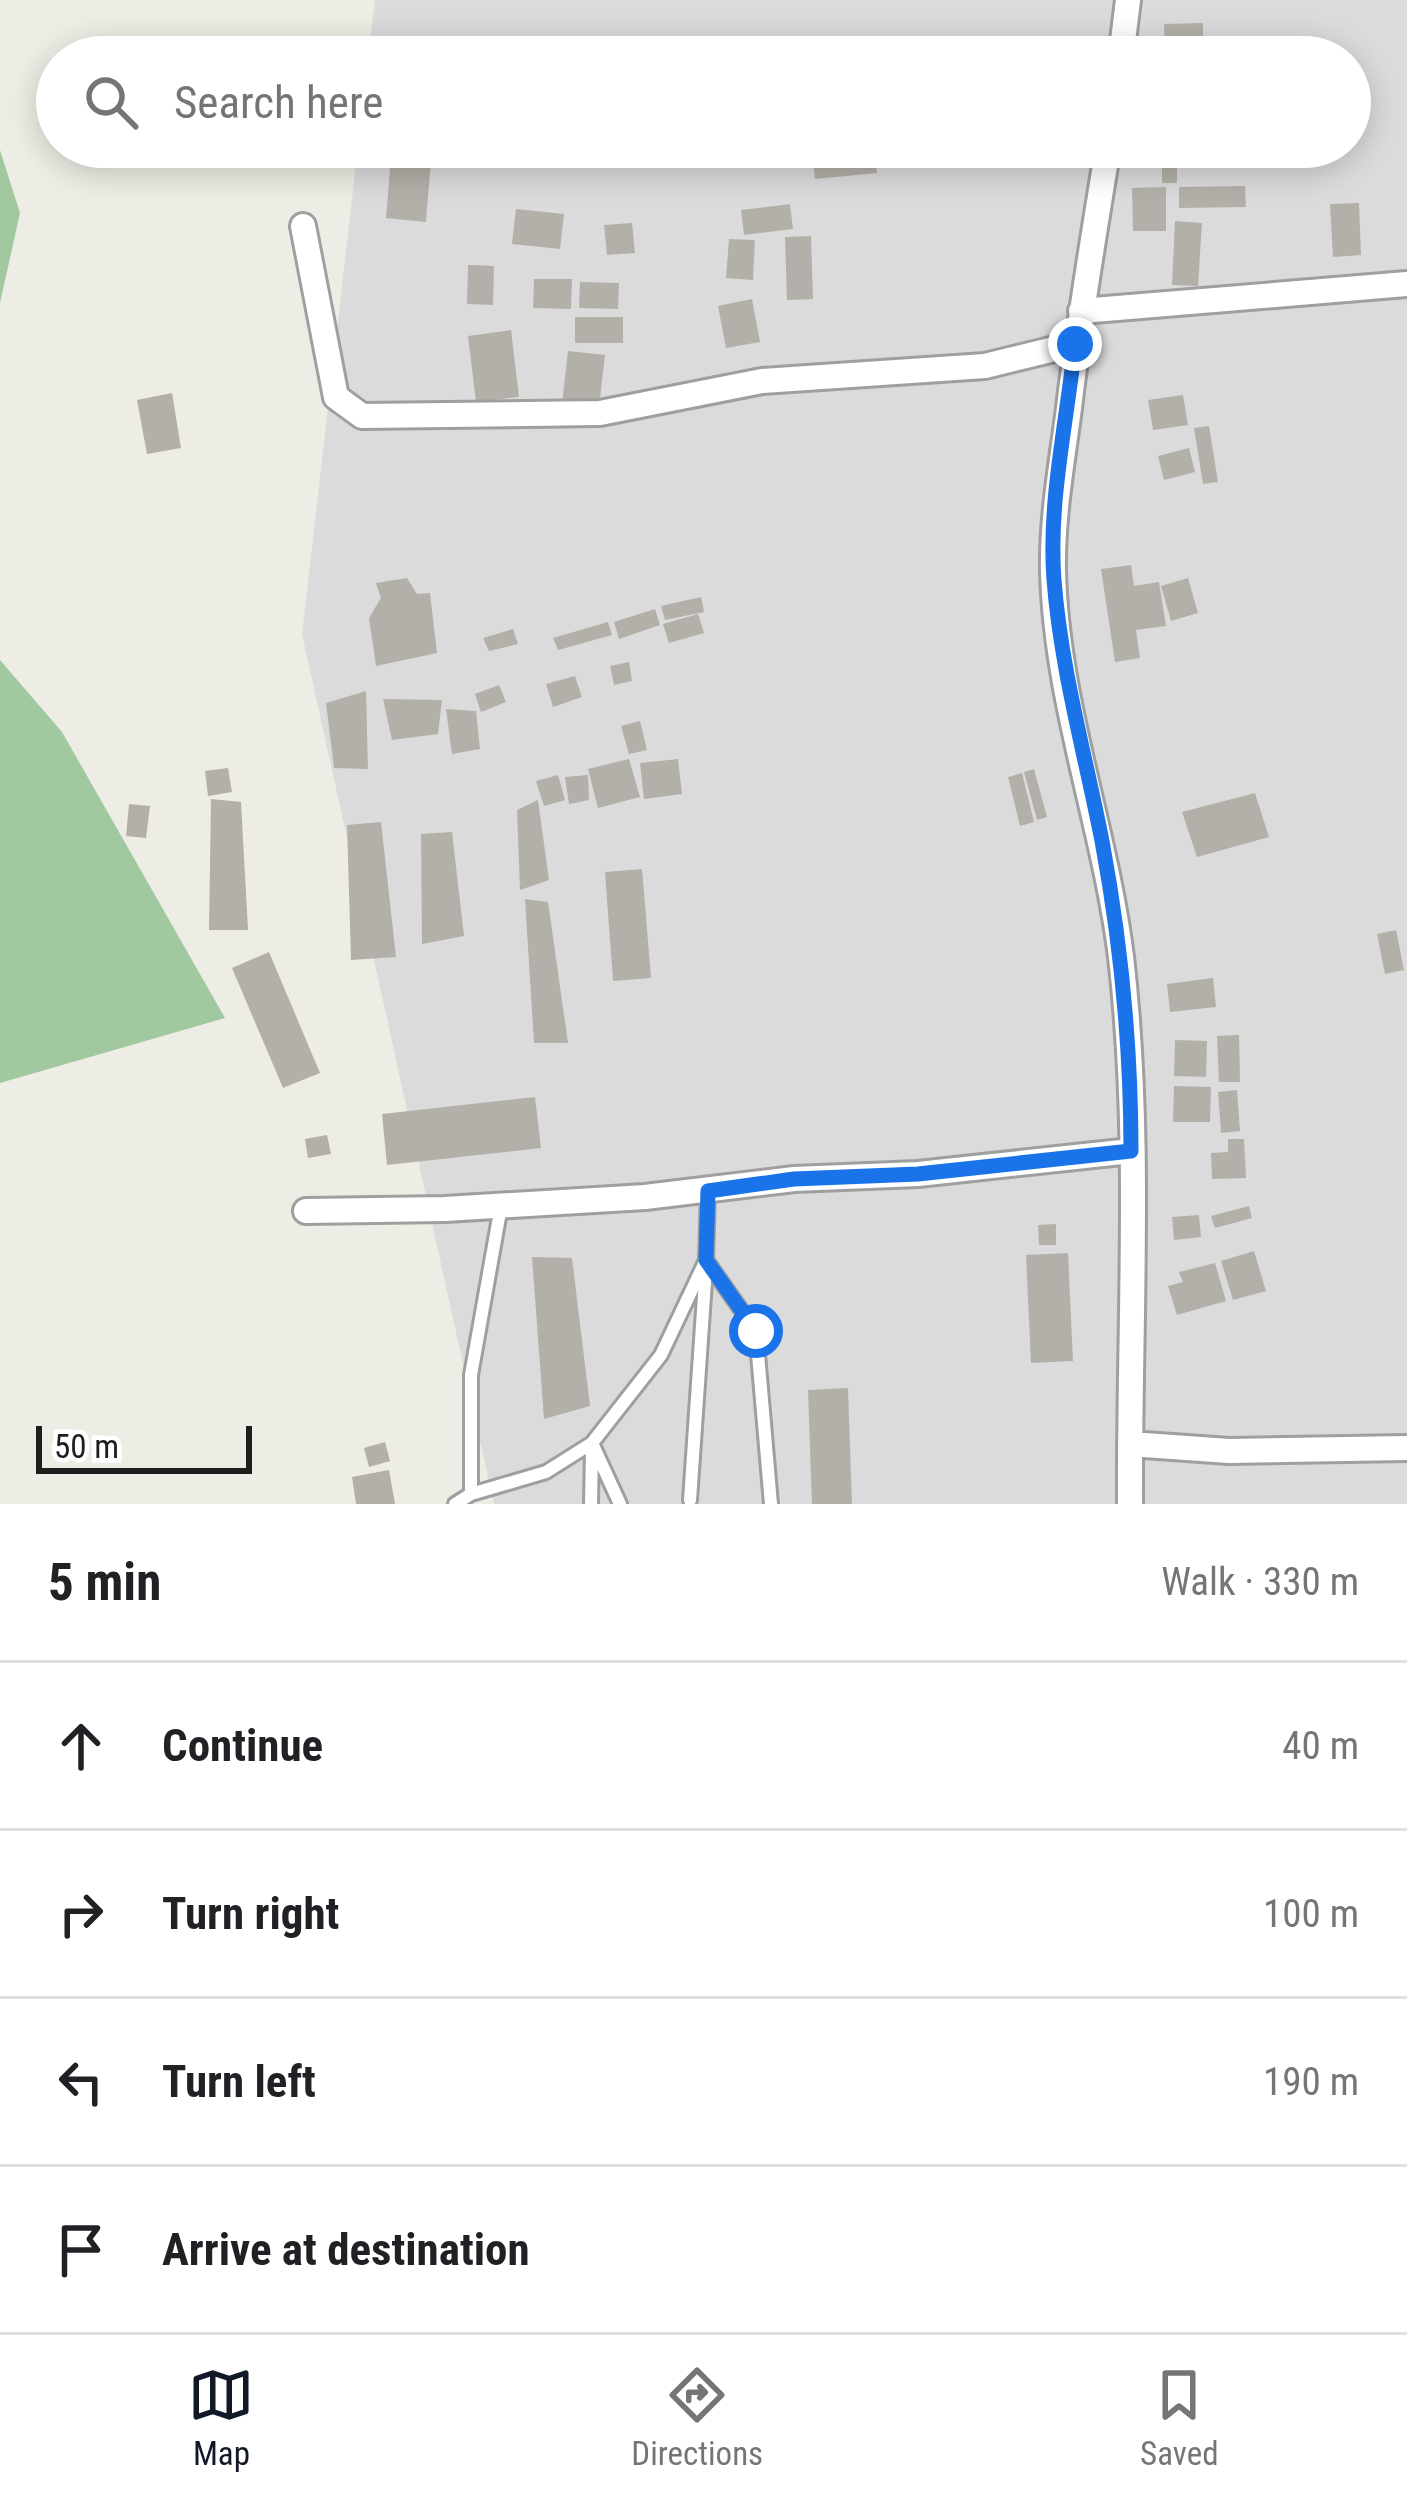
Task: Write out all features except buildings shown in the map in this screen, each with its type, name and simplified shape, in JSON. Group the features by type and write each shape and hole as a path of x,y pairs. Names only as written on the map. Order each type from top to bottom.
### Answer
{"street":[{"path":"1124,36 1128,0"},
{"path":"1105,168 1054,506 1053,575 1071,701 1102,841 1120,957 1131,1088 1130,1504"},
{"path":"304,226 336,397 362,416 600,413 762,381 985,366 1075,344"},
{"path":"1081,311 1407,284"},
{"path":"306,1211 501,1206 708,1191 794,1179 918,1174 1131,1151"},
{"path":"1130,1444 1229,1451 1407,1448"}],"lane":[{"path":"690,1500 708,1191"},
{"path":"471,1494 471,1375 501,1206"},
{"path":"454,1504 471,1494 546,1472 592,1443 661,1354 706,1260"},
{"path":"706,1260 756,1331 770,1504"},
{"path":"591,1504 592,1443"},
{"path":"592,1443 620,1504"}],"shaded area":[{"path":"375,0 1407,0 1407,1504 494,1504 302,634 356,168 1371,168 1371,36 371,36"}],"green space":[{"path":"0,150 20,213 0,303"},
{"path":"0,660 62,732 225,1018 0,1083"}],"route":[{"path":"756,1331 706,1260 708,1191 794,1179 918,1174 1131,1151 1120,957 1102,841 1059,633 1053,575 1054,506 1075,344"}]}
